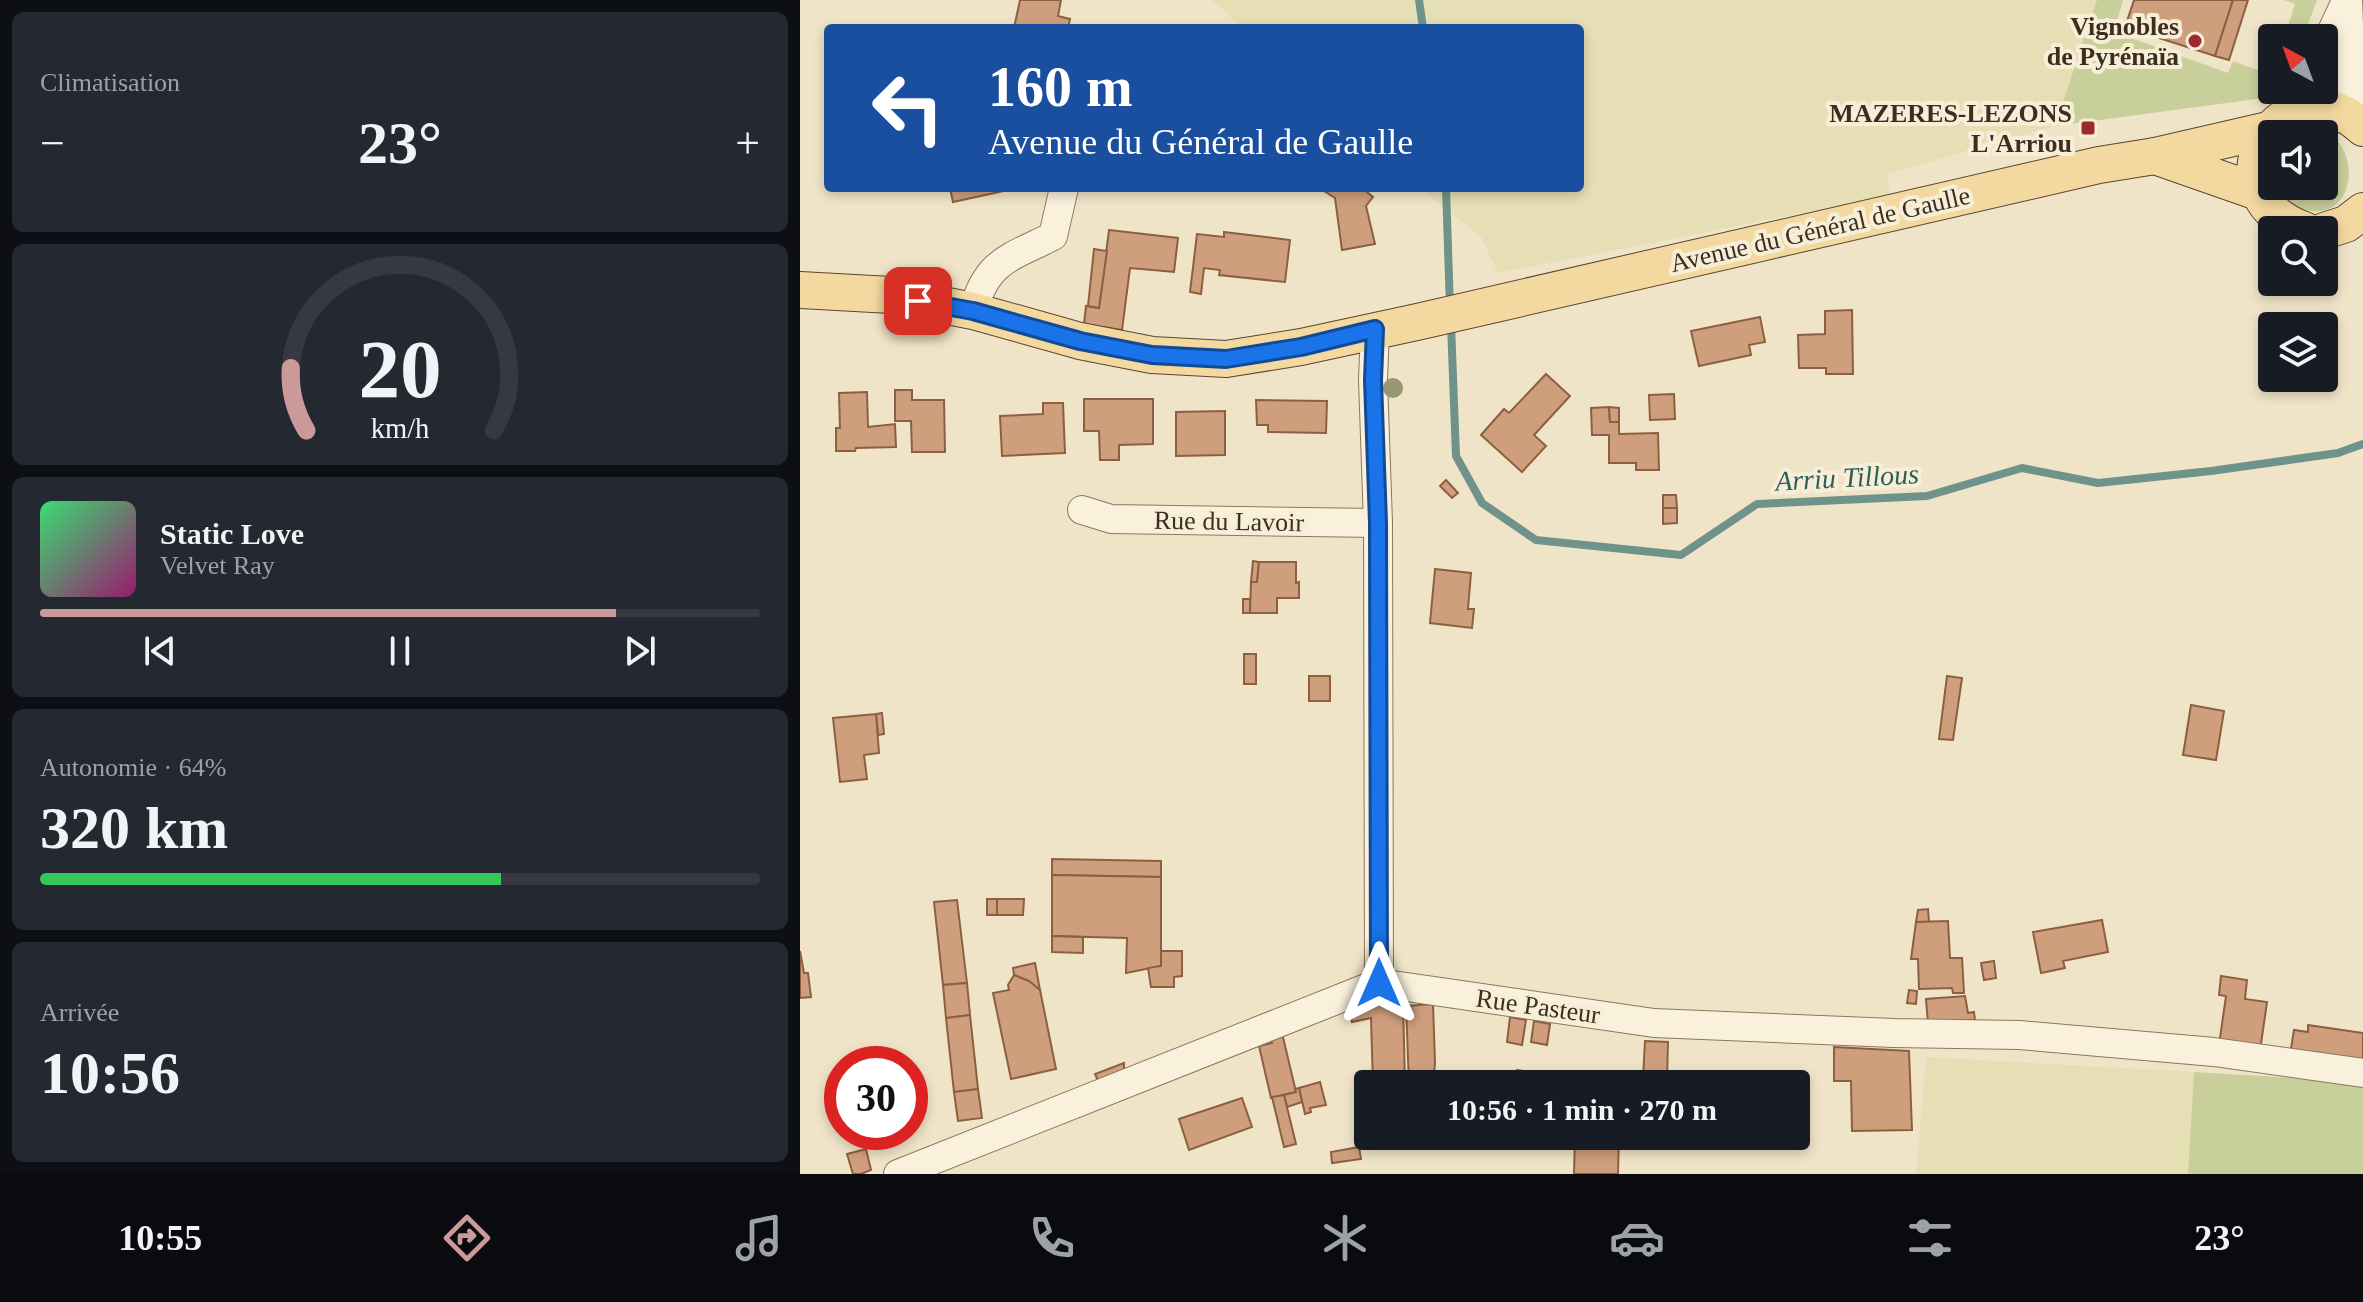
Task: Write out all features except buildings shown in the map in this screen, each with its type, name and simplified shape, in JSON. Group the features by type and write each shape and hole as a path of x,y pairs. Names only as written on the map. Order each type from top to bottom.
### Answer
{"main road":[{"name":"Avenue du Général de Gaulle","path":"1375,329 1417,322 2084,168 2155,156 2290,110 2315,107 2335,110 2358,123"},
{"path":"2258,148 2255,160 2258,192"},
{"name":"Avenue du Général de Gaulle","path":"2155,156 2258,192"},
{"path":"2263,200 2277,216"},
{"path":"2338,227 2363,211"},
{"path":"800,290 891,295 973,311 1094,344 1152,355 1226,359 1301,347 1375,329"}],"street":[{"path":"2336,24 2347,0"},
{"path":"2347,0 2357,76 2358,123"},
{"path":"973,311 978,291 997,264 1053,236 1063,192"},
{"path":"1375,329 1379,983"},
{"name":"Rue du Lavoir","path":"1082,510 1111,519 1378,523"},
{"name":"Rue Pasteur","path":"898,1174 1379,983 1654,1023 2019,1035 2214,1052 2363,1073"}],"shaded area":[{"path":"1212,0 2097,0 2055,126 1887,174 1890,196 1498,273 1481,237 1425,192 1584,192 1584,24 1239,24"},
{"path":"1926,1057 2194,1072 2188,1174 1916,1174"}],"green space":[{"path":"2097,0 2123,0 2114,32 2228,73 2233,61 2258,70 2258,99 2055,126"},
{"path":"2284,0 2317,0 2308,24 2289,24 2295,4"},
{"path":"2338,142 2346,157 2349,173 2346,189 2338,202 2325,210 2297,207 2288,200 2338,200"},
{"path":"2194,1072 2363,1082 2363,1174 2188,1174"}],"waterway":[{"name":"Arriu Tillous","path":"1419,0 1422,24"},
{"name":"Arriu Tillous","path":"1446,192 1450,307"},
{"name":"Arriu Tillous","path":"1451,324 1456,456 1482,503 1536,540 1681,555 1757,504 1927,496 2022,468 2098,483 2338,453 2363,444"}],"place":[{"name":"Vignobles de Pyrénaïa","path":"2195,41"},
{"name":"MAZERES-LEZONS L'Arriou","path":"2088,128"}],"route":[{"path":"918,301 973,311 1080,341 1152,355 1226,359 1301,347 1375,329 1379,983"}]}
